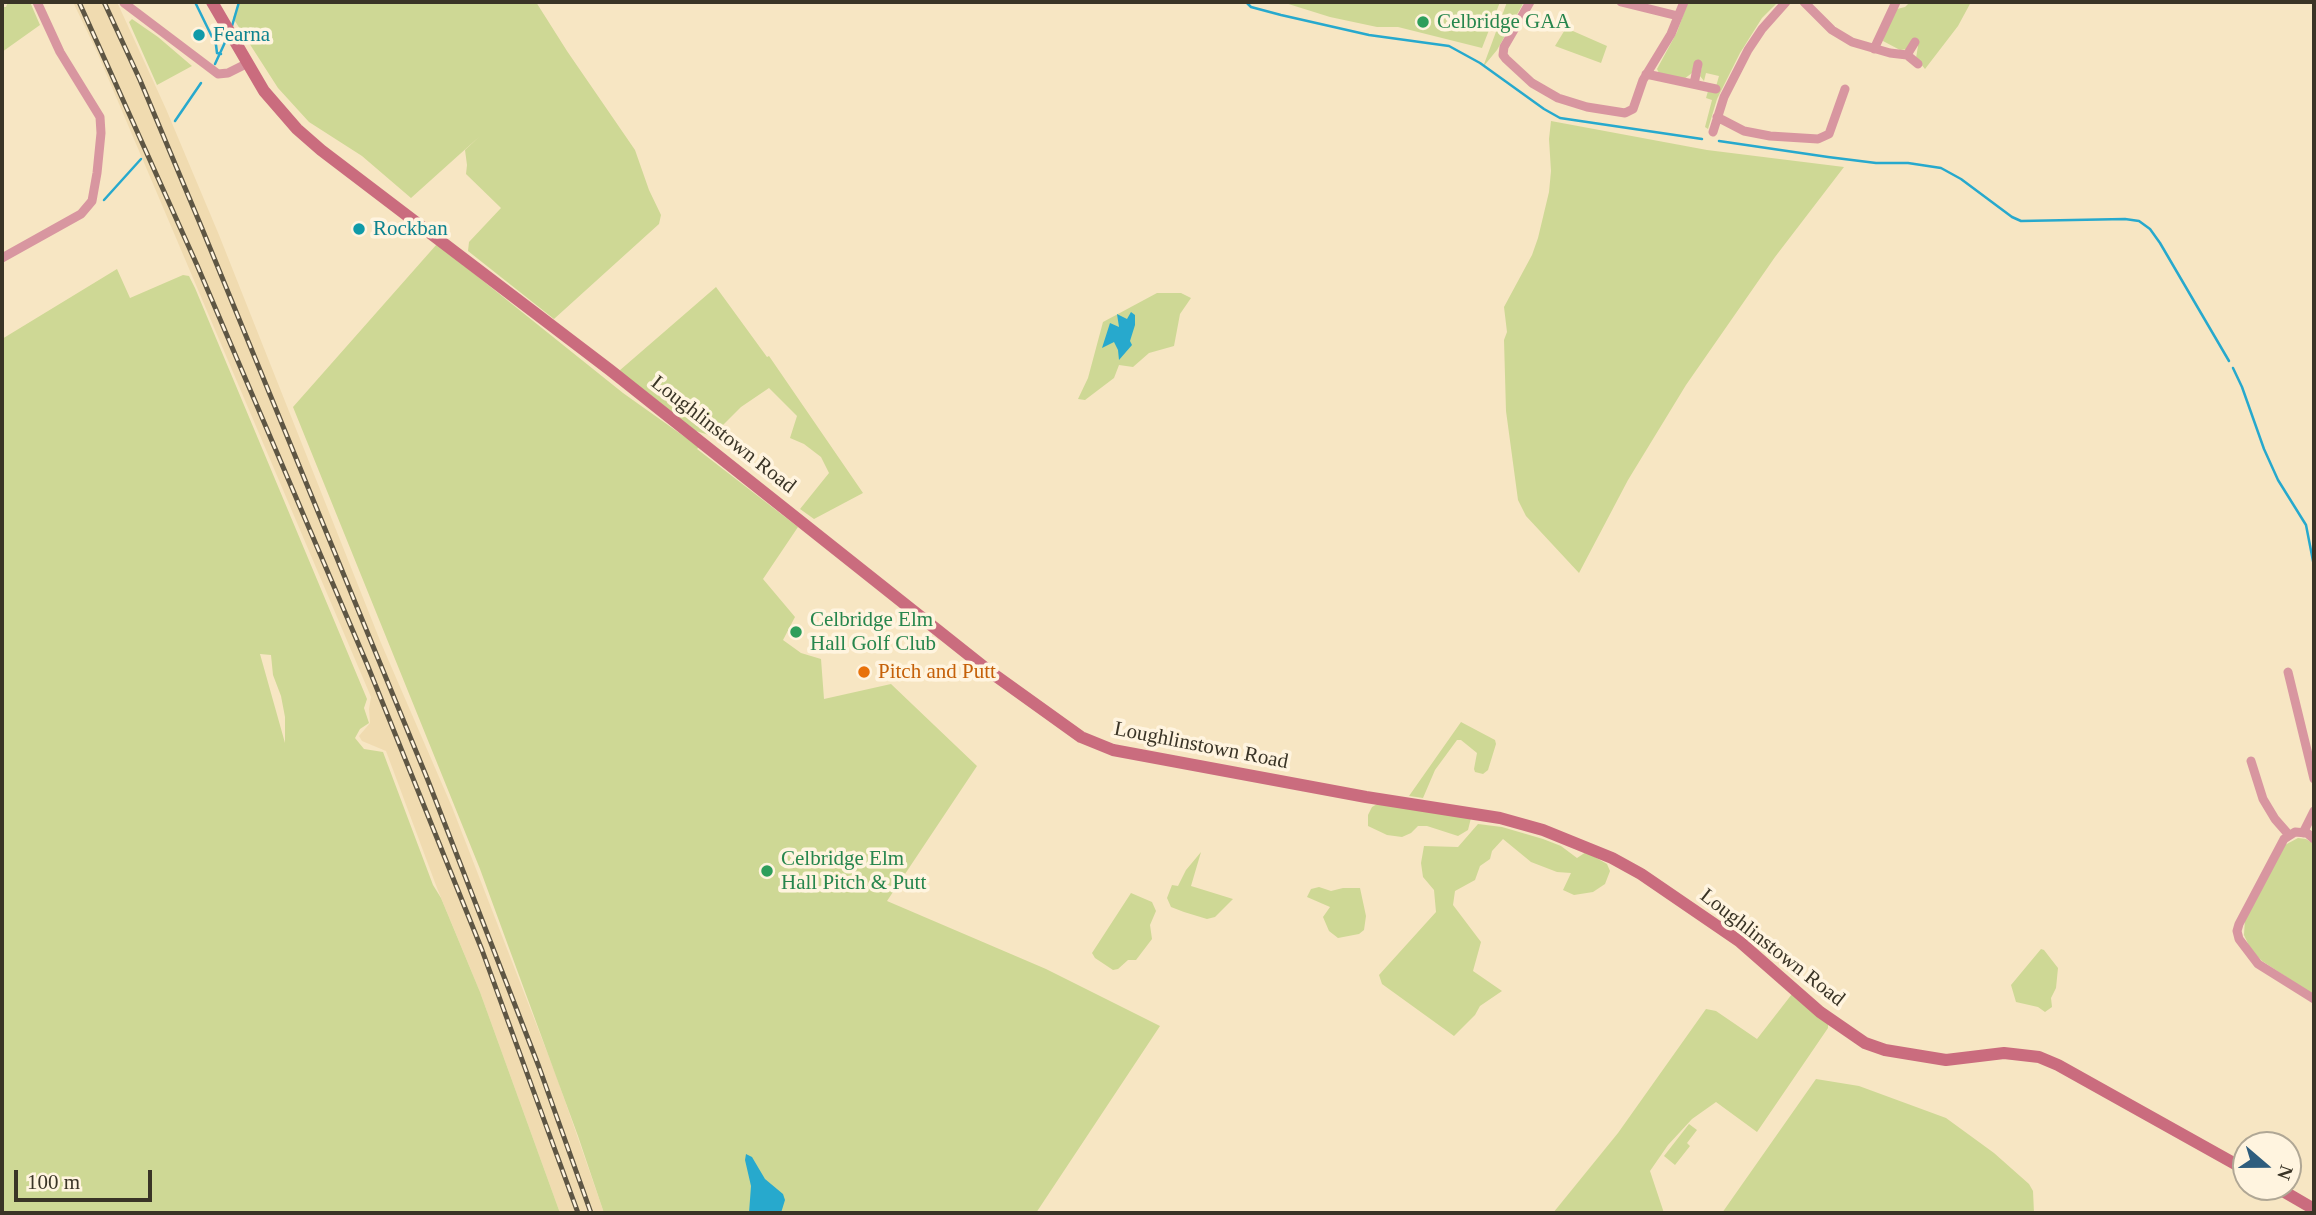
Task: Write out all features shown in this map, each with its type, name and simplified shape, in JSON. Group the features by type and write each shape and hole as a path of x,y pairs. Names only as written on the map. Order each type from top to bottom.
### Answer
{"street":[{"path":"2,258 81,214 92,201 97,173 102,133 100,117 60,52 37,2"},
{"name":"Loughlinstown Road","path":"212,2 246,64 274,104 321,150 610,370 989,671 1081,737 1113,750 1366,797 1500,818 1543,830 1608,856 1641,874 1740,941 1820,1012 1865,1043 1885,1050 1946,1060 2004,1054 2039,1057 2058,1065 2232,1163"},
{"path":"1530,2 1504,47 1503,55 1506,60 1532,83 1558,98 1629,113 1633,110 1646,74 1671,34 1684,2"},
{"path":"1620,2 1678,16"},
{"path":"1713,132 1724,97 1748,50 1786,2"},
{"path":"1804,2 1832,30 1852,42 1907,55 1918,64"},
{"path":"1874,49 1896,2"},
{"path":"124,3 218,74 228,73 246,64"},
{"path":"1907,55 1915,42"},
{"path":"1694,84 1698,64"},
{"path":"1646,74 1716,89"},
{"path":"1717,117 1744,131 1770,136 1818,139 1829,134 1845,89"},
{"path":"2288,672 2314,779"},
{"path":"2251,761 2263,799 2289,835"},
{"path":"2304,833 2314,811"},
{"path":"2314,839 2304,833 2295,832 2284,839 2237,931 2240,941 2258,964 2314,999"}],"shaded area":[{"path":"73,2 117,2 166,109 219,235 381,643 452,807 556,1075 604,1213 560,1213 480,992 437,888 386,751 362,741 359,736 370,723 371,697 97,52"}],"green space":[{"path":"8,2 30,2 40,25 2,52 2,7 6,7"},
{"path":"239,2 536,2 635,150 661,215 659,224 554,319 468,251 469,242 501,208 466,174 465,150 480,136 411,198 362,156 309,122 278,88 233,18"},
{"name":"Celbridge GAA","path":"1282,2 1500,2 1482,48 1398,27 1377,27 1330,17"},
{"path":"1507,2 1524,2 1497,50 1483,67"},
{"path":"1688,2 1778,2 1762,18 1740,53 1717,99 1708,129 1705,127 1712,100 1706,98 1708,91 1715,90 1719,76 1706,73 1704,81 1700,76 1702,66 1694,64 1692,73 1684,79 1659,73 1657,69 1677,32"},
{"path":"1910,2 1971,2 1958,26 1925,69 1916,58 1918,46 1913,41 1909,49 1900,50 1883,41 1886,22 1893,10 1905,7"},
{"path":"132,19 192,66 157,85 129,22"},
{"path":"1566,28 1607,46 1601,63 1555,46"},
{"path":"1551,121 1707,150 1844,167 1775,257 1686,385 1628,480 1579,573 1526,516 1518,500 1506,411 1504,340 1507,332 1504,307 1532,255 1538,238 1549,192"},
{"path":"437,244 623,393 699,447 697,449 798,527 763,579 795,617 783,640 801,653 821,659 824,699 891,684 977,766 887,901 1046,969 1160,1026 1036,1213 604,1213 480,869 293,407"},
{"path":"117,269 130,298 183,275 189,276 367,699 364,708 369,723 360,729 355,738 364,749 383,752 433,885 480,992 560,1213 2,1213 2,339","holes":["260,654 271,655 273,675 285,717 285,743"]},
{"path":"716,287 767,357 769,356 863,493 814,519 800,509 829,473 821,457 804,444 790,438 797,416 769,388 741,407 712,436 693,430 619,371"},
{"path":"1157,293 1181,293 1191,298 1180,314 1174,346 1149,353 1133,367 1119,365 1114,378 1085,400 1078,399 1088,378 1103,322"},
{"path":"1461,722 1495,740 1488,770 1483,774 1475,772 1477,753 1461,740 1457,740 1435,770 1423,798 1409,796"},
{"path":"1379,803 1471,818 1468,830 1458,836 1427,826 1418,826 1402,837 1387,835 1368,826 1368,815 1372,807"},
{"path":"1478,824 1502,827 1543,839 1561,846 1577,858 1586,852 1607,864 1610,871 1605,884 1593,892 1574,895 1563,890 1571,873 1557,872 1531,862 1503,839 1492,851 1490,859 1480,866 1475,880 1455,891 1453,905 1481,942 1473,971 1502,991 1480,1006 1475,1015 1454,1036 1382,984 1379,975 1436,912 1434,890 1423,877 1421,863 1424,846 1458,847"},
{"path":"2298,838 2314,844 2314,995 2262,961 2251,950 2244,935 2245,919 2285,845"},
{"path":"1201,852 1191,886 1233,899 1215,917 1207,919 1171,907 1167,898 1172,885 1178,886 1186,870"},
{"path":"1319,887 1331,891 1360,888 1366,916 1364,930 1359,934 1338,938 1329,931 1323,917 1330,907 1307,897 1311,889"},
{"path":"1131,893 1152,902 1156,911 1150,925 1152,939 1136,960 1128,960 1113,970 1092,953"},
{"path":"2041,949 2058,968 2056,988 2051,998 2052,1007 2045,1012 2038,1007 2016,1002 2011,985"},
{"path":"1792,994 1828,1024 1828,1028 1757,1132 1716,1102 1692,1119 1668,1145 1650,1171 1664,1213 1553,1213 1618,1133 1706,1009 1716,1011 1757,1039"},
{"path":"1816,1079 1859,1086 1946,1118 1994,1153 2029,1184 2033,1191 2034,1213 1722,1213"},
{"path":"1689,1124 1697,1130 1687,1143 1690,1146 1675,1165 1664,1156"}],"water":[{"path":"1131,312 1135,315 1130,341 1132,345 1119,360 1114,342 1102,348 1110,323 1119,327 1117,314 1127,319"},
{"path":"746,1154 752,1157 765,1179 783,1194 785,1200 781,1213 749,1213 751,1186"}],"waterway":[{"path":"195,2 216,45 217,53 221,54"},
{"path":"232,26 239,2"},
{"path":"1246,2 1251,7 1369,35 1449,46 1480,63 1560,118 1702,139"},
{"path":"215,64 227,38"},
{"path":"175,121 201,83"},
{"path":"1719,141 1876,163 1908,163 1941,168 2021,221 2139,221 2150,229 2160,243 2229,361"},
{"path":"104,200 141,159"},
{"path":"2233,368 2278,480 2306,525 2314,566"}],"railway":[{"path":"79,2 197,265 367,664 482,950 578,1213"},
{"path":"104,2 201,226 427,778 539,1067 591,1213"}],"place":[{"name":"Celbridge GAA","path":"1423,22"},
{"name":"Fearna","path":"199,35"},
{"name":"Rockban","path":"359,229"},
{"name":"Celbridge Elm Hall Golf Club","path":"796,632"},
{"name":"Pitch and Putt","path":"864,672"},
{"name":"Celbridge Elm Hall Pitch & Putt","path":"767,871"}]}
